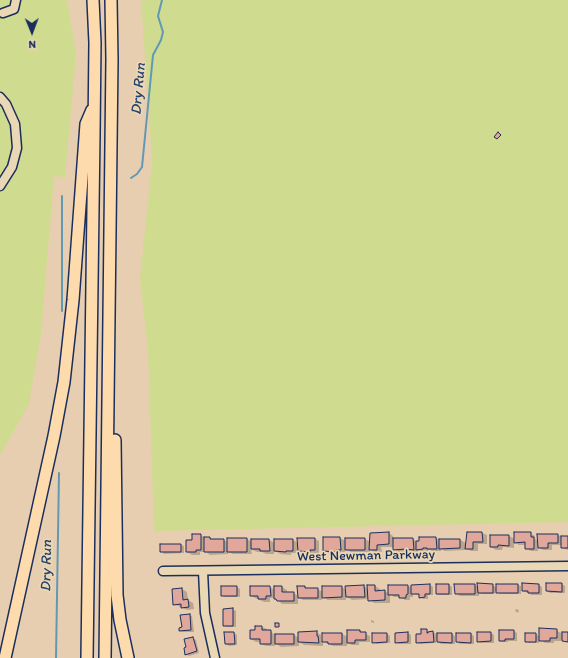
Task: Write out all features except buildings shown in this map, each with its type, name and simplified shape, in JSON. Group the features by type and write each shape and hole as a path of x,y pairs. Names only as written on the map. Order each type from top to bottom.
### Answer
{"highway":[{"path":"87,658 95,43 94,0"},
{"path":"105,658 112,59 110,0"},
{"path":"4,656 52,444 64,382 73,300 86,124 94,104"},
{"path":"110,262 117,595 121,625 128,658"}],"street":[{"path":"3,12 14,9 16,0"},
{"path":"0,97 6,104 15,124 17,148 12,167 0,186"},
{"name":"West Newman Parkway","path":"163,571 568,566"},
{"path":"203,570 205,613 215,658"}],"green space":[{"path":"0,0 67,0 76,54 65,177 54,176 41,334 29,404 0,455"},
{"path":"141,0 568,0 568,522 154,531 148,351 140,278 152,162"}],"waterway":[{"name":"Dry Run","path":"131,178 137,174 142,167 153,55 161,40 163,32 158,16 162,0"},
{"name":"Dry Run","path":"62,196 62,311"},
{"name":"Dry Run","path":"56,658 59,473"}]}
